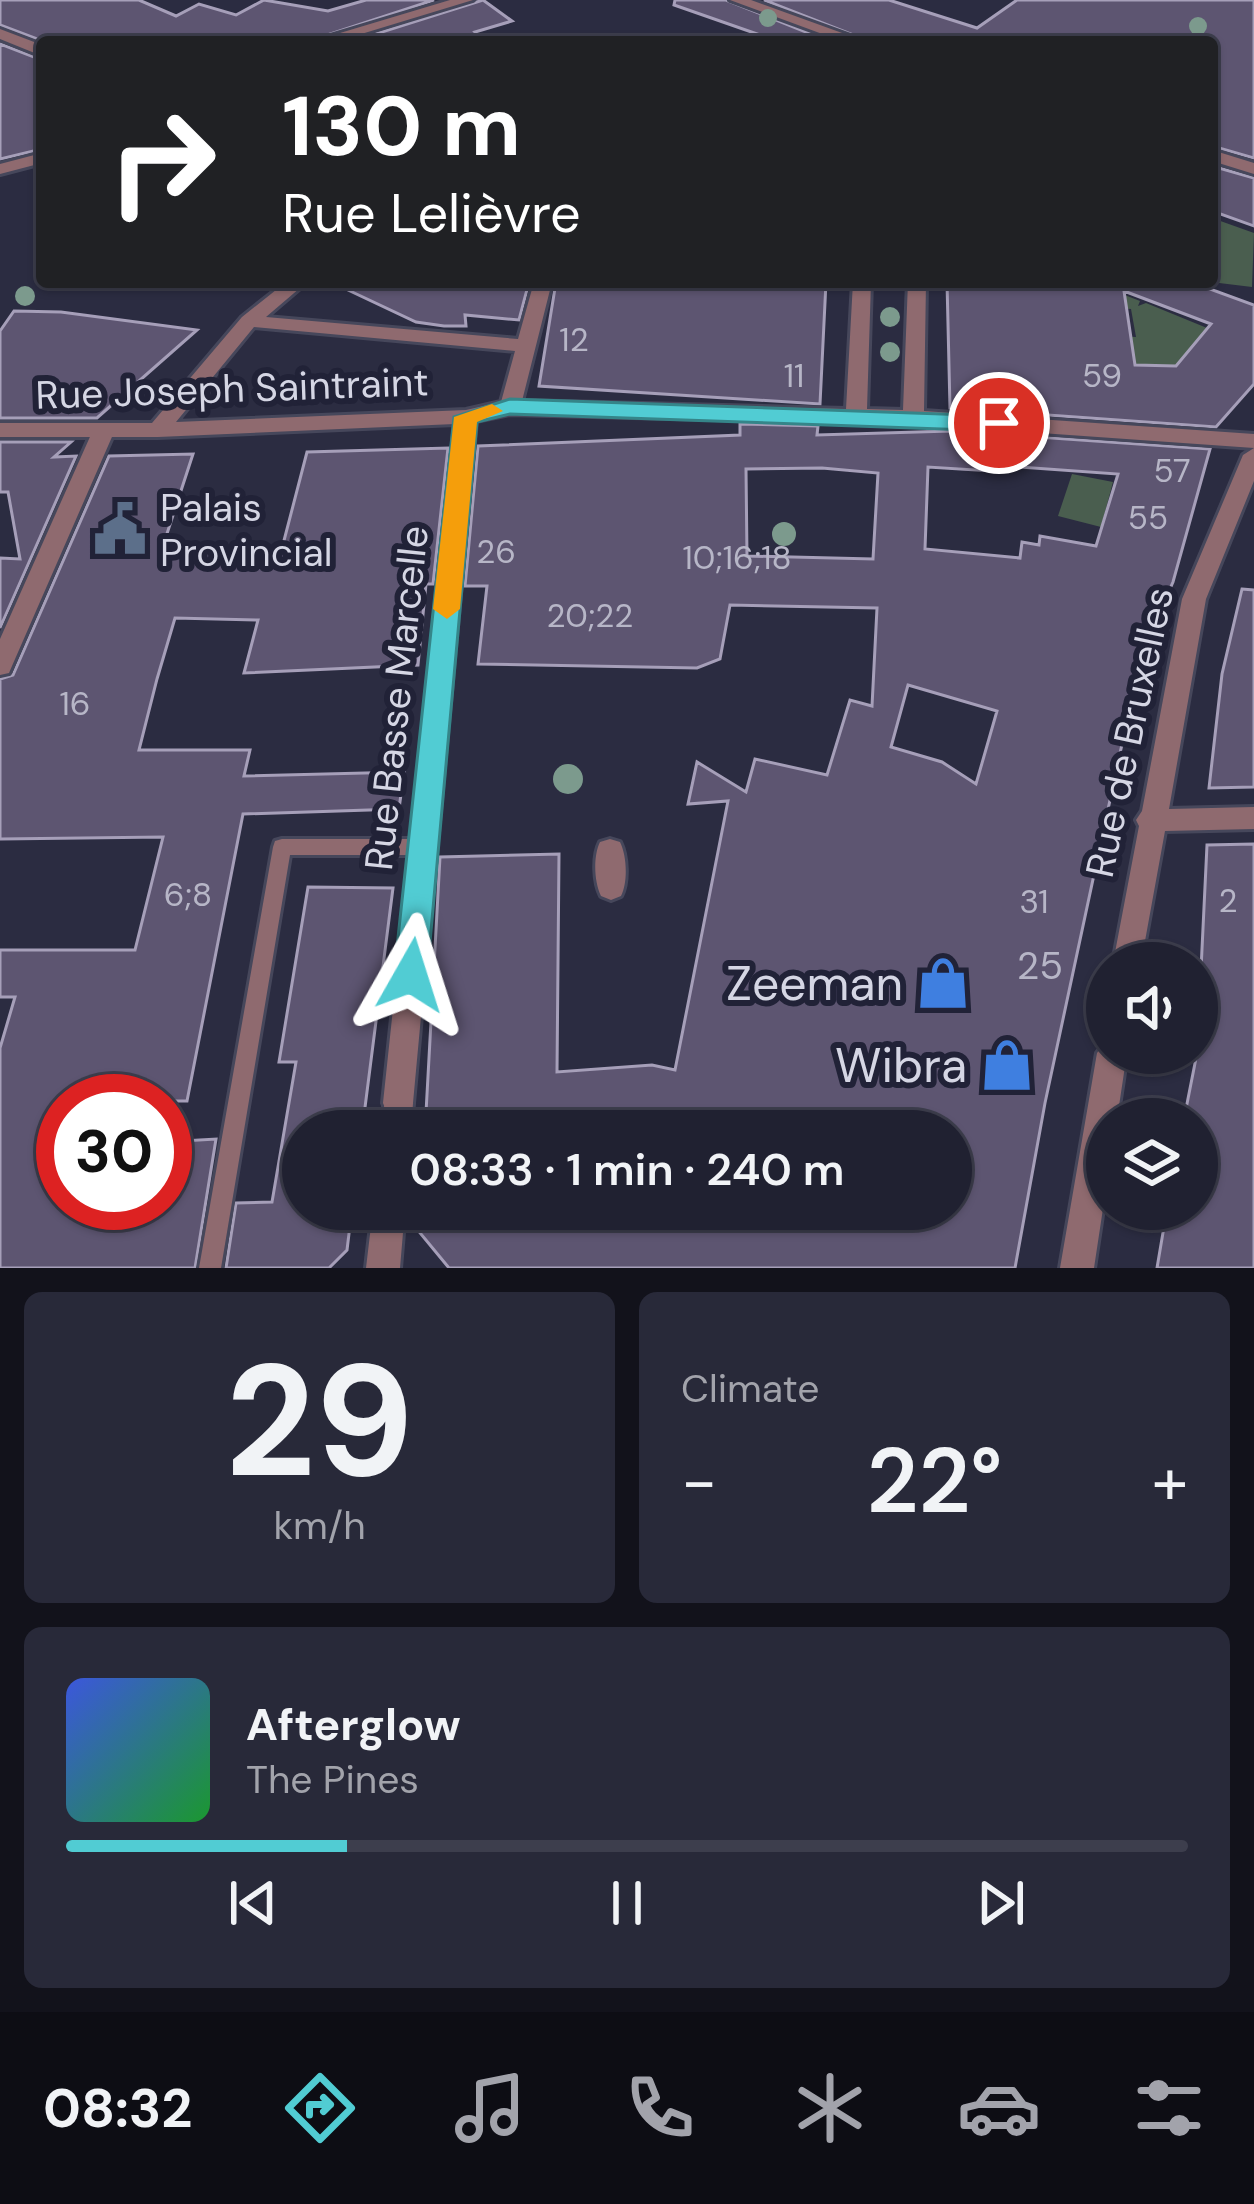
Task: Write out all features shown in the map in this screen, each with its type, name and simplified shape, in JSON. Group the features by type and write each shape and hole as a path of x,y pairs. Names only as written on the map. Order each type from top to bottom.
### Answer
{"street":[{"path":"339,36 466,0"},
{"path":"737,0 842,36"},
{"path":"0,34 36,49"},
{"path":"1218,157 1254,169"},
{"path":"0,169 36,160"},
{"path":"158,430 249,321 290,288"},
{"path":"510,407 542,288"},
{"path":"856,415 862,288"},
{"path":"913,417 917,288"},
{"path":"249,321 529,346"},
{"name":"Rue Joseph Saintraint","path":"0,430 158,430 466,417 510,407 913,417 1254,441"},
{"name":"Rue Basse Marcelle","path":"398,1110 466,417"},
{"path":"0,666 104,430"},
{"name":"Rue de Bruxelles","path":"1129,942 1194,599 1254,455"},
{"path":"1149,820 1254,818"},
{"path":"610,850 610,889"},
{"path":"1077,1268 1109,1074"},
{"path":"383,1268 386,1230"}],"lane":[{"path":"210,1268 282,848 423,848"}],"green space":[{"path":"1218,220 1254,233 1252,287 1218,283"},
{"path":"1117,292 1140,301 1138,306 1146,303 1207,328 1175,366 1115,364 1077,334 1136,337 1131,309 1089,305"},
{"path":"1072,474 1113,482 1101,527 1058,516"}],"building":[{"path":"0,0 139,0 176,16 199,4 236,15 264,0 328,11 366,0 434,0 324,36 36,39 0,25"},
{"path":"483,0 512,21 475,32 479,36 369,36"},
{"path":"675,0 726,0 816,36 763,36 674,5"},
{"path":"764,0 889,0 977,28 1017,0 1254,0 1254,158 1218,148 1218,36 856,36"},
{"path":"0,44 36,58 36,150 0,159"},
{"path":"1218,168 1254,178 1254,226 1218,213"},
{"path":"344,288 527,288 519,320 465,315 466,326 416,322"},
{"path":"555,288 826,288 820,404 539,386"},
{"path":"947,288 1207,288 1254,305 1254,384 1216,427 950,408","holes":["1124,291 1211,324 1176,366 1135,365"]},
{"path":"14,311 61,312 197,330 97,418 0,418 0,331"},
{"path":"740,424 818,426 817,435 951,431 1210,449 1173,582 1142,651 1045,1103 1015,1268 449,1268 418,1230 972,1230 972,1110 426,1110 440,857 559,854 557,1072 652,1065 675,1070 728,801 688,804 697,762 746,792 755,759 827,775 850,700 872,706 877,608 730,605 720,659 697,668 478,664 487,586 465,586 478,446 740,435","holes":["991,465 1118,474 1096,546 1040,536 1039,545 1022,542 1020,558 925,549 928,467 991,471","746,469 878,473 873,559 747,556","908,685 997,711 976,784 942,762 891,747"]},
{"path":"0,442 71,442 54,457 76,456 0,628 0,558 20,559 8,492 0,492"},
{"path":"448,448 433,584 426,584 418,665 244,673 258,620 175,618 139,750 250,750 244,776 404,772 399,809 243,814 192,1075 36,1074 36,1230 192,1230 192,1140 216,1139 195,1268 0,1268 0,1048 15,997 0,997 0,950 135,950 163,837 0,839 0,679 13,675 109,456 193,454 161,552 280,556 307,452"},
{"path":"1242,589 1254,590 1254,787 1209,788 1222,674"},
{"path":"1254,844 1254,1268 1157,1268 1163,1230 1218,1230 1218,1098 1188,1098 1193,1074 1218,1074 1218,942 1202,942 1207,845"},
{"path":"308,887 393,888 365,1110 288,1110 296,1062 279,1062"},
{"path":"282,1144 282,1230 349,1230 347,1250 329,1268 226,1268 236,1203 272,1202"}],"slow traffic":[{"path":"447,609 466,417 492,411"}],"place":[{"name":"Palais Provincial","path":"120,529"},
{"name":"Zeeman","path":"943,983"},
{"name":"Wibra","path":"1007,1065"}],"route":[{"path":"411,975 466,417 510,407 999,423"}]}
